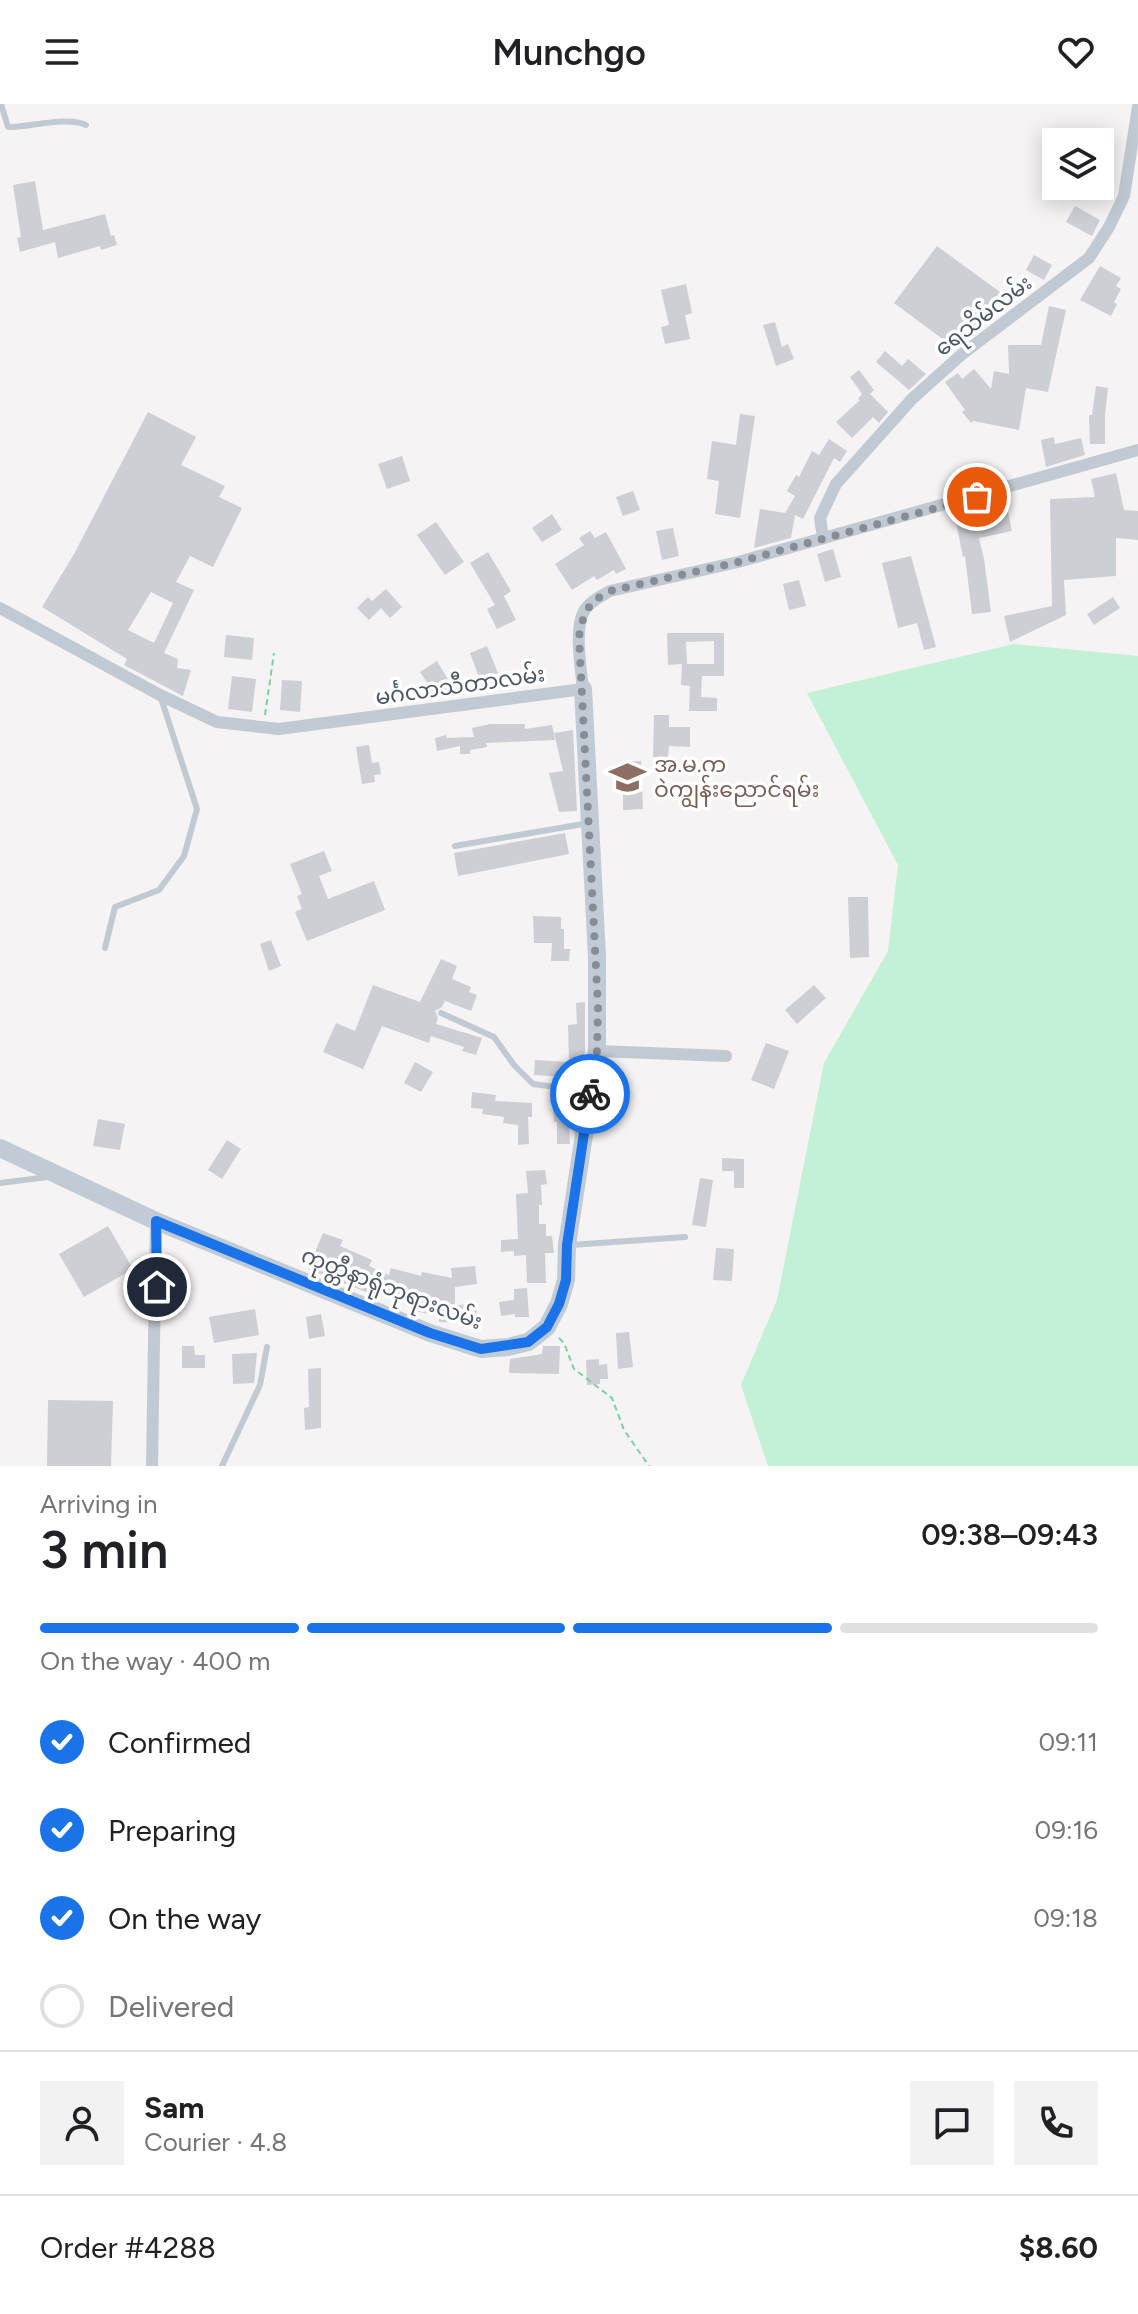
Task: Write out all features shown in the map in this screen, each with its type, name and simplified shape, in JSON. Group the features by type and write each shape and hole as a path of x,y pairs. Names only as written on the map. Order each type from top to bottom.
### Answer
{"street":[{"name":"ရေသိမ်လမ်း","path":"823,538 820,518 836,484 912,399 961,355 1089,258 1124,196 1138,107"},
{"path":"547,1327 559,1304 566,1280 567,1245 597,1051 597,956 579,637 583,611 610,591 738,562 1138,450"},
{"name":"မင်္ဂလာသီတာလမ်း","path":"0,608 160,695 217,722 279,729 583,689"},
{"path":"597,1051 726,1056"},
{"name":"ကုတ္တီနာရုံဘုရားလမ်း","path":"0,1148 156,1221 430,1333 481,1349 528,1342 547,1327"},
{"path":"152,1466 156,1221"}],"lane":[{"path":"1,104 8,127 77,120 86,125"},
{"path":"105,948 115,907 159,890 184,856 197,809 160,695"},
{"path":"455,846 589,823"},
{"path":"441,1013 494,1037 514,1065 533,1084 590,1091"},
{"path":"0,1183 61,1175"},
{"path":"567,1245 685,1237"},
{"path":"222,1466 260,1385 267,1347"}],"path":[{"path":"264,728 274,653"},
{"path":"547,1327 564,1343 574,1369 612,1398 624,1430 649,1466"}],"green space":[{"path":"1014,644 1138,656 1138,1466 768,1466 741,1385 777,1300 824,1063 888,951 898,865 807,693"}],"building":[{"path":"35,181 43,230 105,214 117,245 101,250 100,246 58,258 55,242 20,252 17,238 21,237 13,185"},
{"path":"1075,206 1100,220 1092,236 1066,222"},
{"path":"937,246 1004,295 972,330 963,323 948,343 894,303"},
{"path":"1034,255 1052,265 1044,280 1026,270"},
{"path":"1100,266 1121,278 1116,286 1121,289 1111,316 1080,300"},
{"path":"686,284 692,313 685,315 690,339 665,344 661,327 669,325 661,290"},
{"path":"1049,306 1066,310 1048,392 1026,388 1019,430 971,423 945,382 958,373 962,379 974,369 991,389 994,371 1009,374 1008,345 1041,345"},
{"path":"775,322 782,347 788,344 794,359 776,366 763,325"},
{"path":"885,351 902,366 908,359 926,374 909,390 876,362"},
{"path":"859,370 874,390 870,394 888,412 879,423 873,417 852,438 836,422 860,400 862,394 850,377"},
{"path":"1096,386 1108,388 1105,444 1090,444 1089,415 1092,415"},
{"path":"148,412 196,437 181,465 225,486 219,497 242,508 213,567 190,556 176,582 194,590 164,653 178,659 177,668 191,670 183,696 124,665 127,659 42,607 74,554","holes":["151,592 173,603 154,643 128,630"]},
{"path":"740,414 755,416 740,518 715,514 719,481 707,479 712,441 736,445"},
{"path":"1054,437 1055,444 1081,438 1085,455 1046,467 1041,440"},
{"path":"829,439 847,451 840,462 834,458 803,519 795,515 791,538 754,548 760,509 785,513 795,496 787,491 796,475 799,477 812,451 819,455"},
{"path":"402,456 410,481 387,489 378,464"},
{"path":"1116,473 1124,510 1138,511 1138,540 1116,538 1116,576 1064,580 1066,615 1010,642 1004,616 1052,606 1050,499 1095,497 1091,479"},
{"path":"633,491 640,510 623,516 616,497"},
{"path":"1008,512 1012,531 979,538 991,612 972,614 965,556 956,522"},
{"path":"552,514 562,530 542,542 532,528"},
{"path":"436,522 464,562 445,575 417,535"},
{"path":"673,528 679,556 662,560 656,531"},
{"path":"590,531 595,538 606,532 626,569 616,574 614,570 597,580 594,576 572,590 555,564 584,545 579,538"},
{"path":"833,549 841,577 825,582 817,554"},
{"path":"488,552 511,591 504,596 516,620 497,629 487,609 495,605 470,563"},
{"path":"911,556 936,647 924,650 917,623 898,628 882,563"},
{"path":"799,580 806,606 789,610 783,584"},
{"path":"386,589 402,607 390,618 381,608 369,620 357,608 368,597 372,601"},
{"path":"1113,597 1120,608 1094,625 1087,614"},
{"path":"667,633 724,633 724,676 702,676 701,697 717,698 717,711 689,711 690,686 681,685 682,664 668,665","holes":["714,641 714,664 687,664 686,642"]},
{"path":"226,635 254,638 252,660 224,657"},
{"path":"487,646 498,673 480,680 470,653"},
{"path":"437,661 452,686 436,696 420,672"},
{"path":"232,676 256,679 252,712 228,709"},
{"path":"282,680 302,681 300,712 280,710"},
{"path":"654,715 669,715 669,727 690,727 690,747 669,746 668,757 653,757"},
{"path":"490,724 525,724 525,729 552,725 555,740 486,743 487,747 470,750 470,754 460,754 460,746 437,751 435,738 446,735 447,738 474,737 472,728"},
{"path":"573,730 577,811 559,812 549,773 563,771 554,733"},
{"path":"369,745 372,763 379,762 381,774 374,775 375,782 362,784 356,747"},
{"path":"641,761 643,809 623,810 623,791 615,792 615,781 622,781 622,762"},
{"path":"565,833 569,854 458,876 454,853"},
{"path":"324,851 332,871 319,876 328,899 374,881 385,910 307,941 295,912 302,909 297,896 302,894 290,864"},
{"path":"848,897 868,897 869,957 850,958"},
{"path":"533,916 561,917 564,949 570,949 569,961 551,961 552,943 534,943"},
{"path":"271,940 281,966 269,971 260,944"},
{"path":"441,959 457,966 452,979 471,987 469,992 477,995 471,1011 445,1001 435,1011 438,1018 436,1024 482,1038 476,1055 462,1051 464,1047 431,1036 429,1043 382,1026 363,1069 323,1052 336,1023 355,1031 373,985 420,1002"},
{"path":"814,985 826,998 797,1024 785,1010"},
{"path":"585,1002 585,1050 584,1056 580,1056 578,1078 534,1075 535,1060 569,1062 568,1025 577,1024 576,1003"},
{"path":"766,1043 789,1051 774,1089 751,1080"},
{"path":"415,1062 433,1072 421,1092 404,1083"},
{"path":"472,1092 496,1095 495,1101 532,1103 532,1117 528,1117 529,1144 518,1145 518,1125 503,1123 504,1117 482,1114 483,1109 471,1108"},
{"path":"568,1108 570,1144 557,1144 557,1122 554,1122 553,1109"},
{"path":"98,1119 125,1124 120,1150 93,1146"},
{"path":"227,1140 241,1149 222,1179 208,1170"},
{"path":"722,1158 744,1159 744,1188 734,1188 734,1171 722,1171"},
{"path":"545,1170 547,1184 541,1185 539,1224 546,1224 546,1236 552,1236 554,1253 545,1253 546,1283 527,1283 526,1255 514,1256 514,1251 501,1252 501,1240 518,1239 516,1194 528,1193 526,1171"},
{"path":"700,1178 713,1180 706,1227 692,1225"},
{"path":"108,1226 133,1269 84,1297 59,1254"},
{"path":"323,1233 343,1240 340,1246 372,1260 369,1266 389,1275 391,1268 421,1276 422,1272 452,1278 451,1268 475,1266 477,1284 455,1287 455,1305 476,1304 477,1323 439,1322 439,1316 414,1311 416,1300 379,1289 376,1296 308,1269"},
{"path":"716,1248 734,1249 732,1281 713,1280"},
{"path":"527,1288 529,1317 515,1317 515,1314 501,1316 499,1302 514,1300 514,1289"},
{"path":"255,1309 259,1335 214,1343 209,1317"},
{"path":"321,1314 325,1336 309,1339 306,1317"},
{"path":"629,1332 633,1367 618,1369 616,1333"},
{"path":"182,1346 194,1346 195,1355 205,1355 205,1368 182,1368"},
{"path":"543,1346 560,1346 559,1374 509,1373 510,1359 542,1354"},
{"path":"257,1353 254,1383 233,1384 232,1354"},
{"path":"599,1359 599,1365 607,1364 608,1379 600,1379 600,1384 587,1385 586,1360"},
{"path":"321,1368 321,1428 305,1430 304,1408 309,1407 308,1369"},
{"path":"48,1400 113,1401 111,1466 47,1466"}],"way so far":[{"path":"590,1094 597,1051 598,1007 579,637 583,611 610,591 738,562 977,497"}],"place":[{"name":"အ.မ.က ဝဲကျွန်းညောင်ရမ်း","path":"628,777"}],"route":[{"path":"157,1287 156,1221 430,1333 481,1349 528,1342 547,1327 559,1304 566,1280 567,1245 590,1094"}]}
